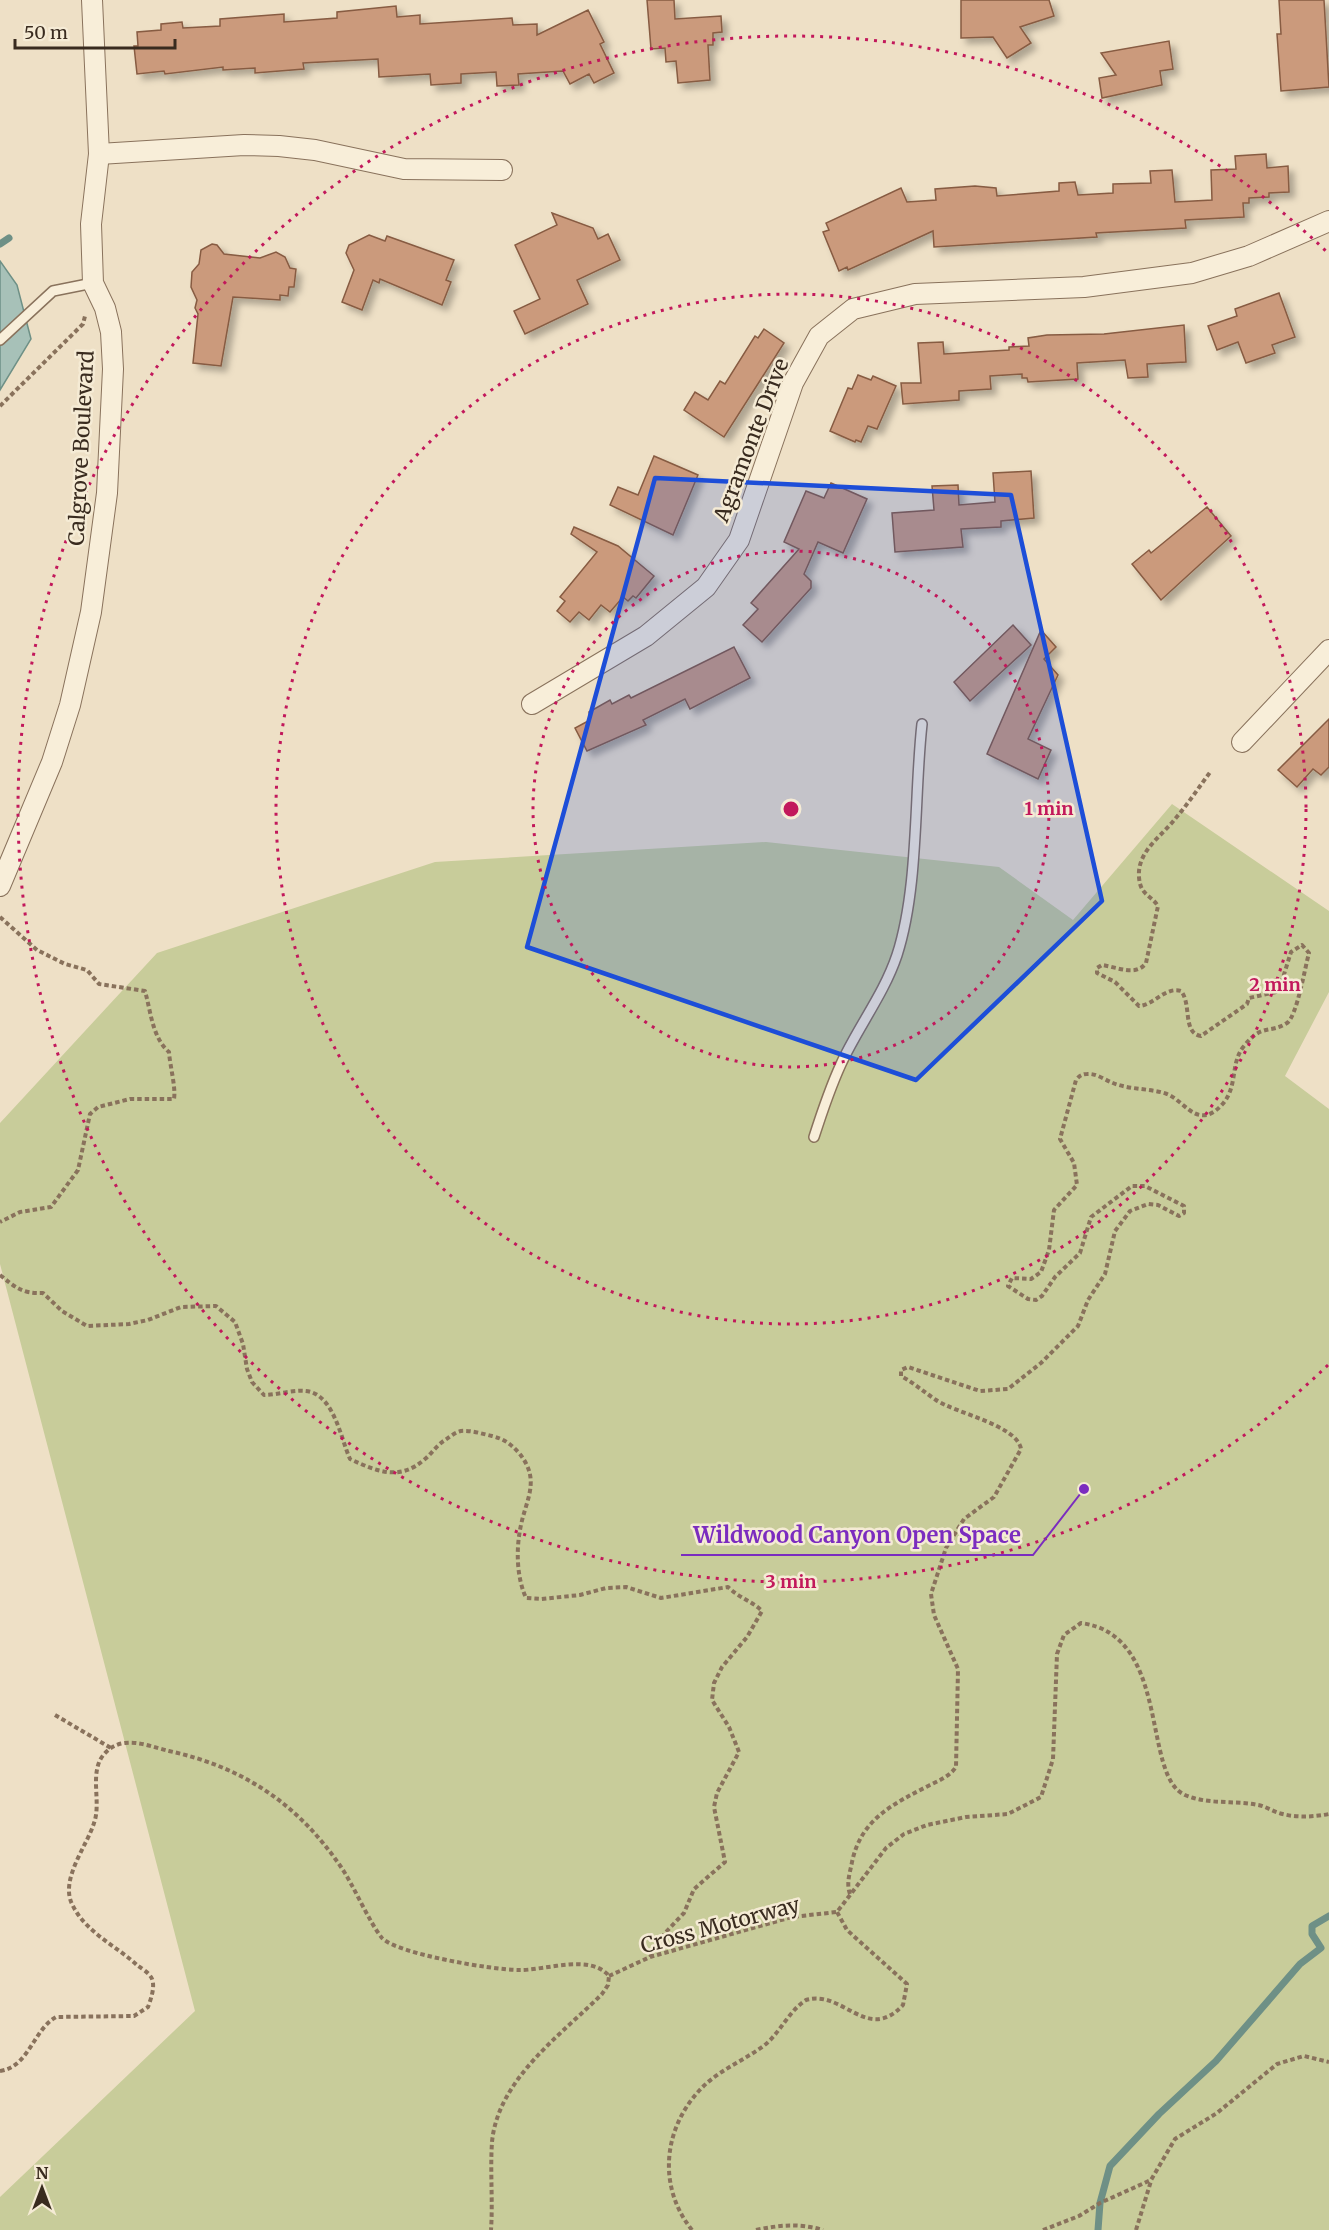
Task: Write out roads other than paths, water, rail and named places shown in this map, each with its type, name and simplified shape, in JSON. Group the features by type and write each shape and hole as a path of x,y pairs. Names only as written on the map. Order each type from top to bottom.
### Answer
{"street":[{"name":"Calgrove Boulevard","path":"0,886 52,762 70,705 92,612 107,493 113,369 111,332 105,308 93,283 91,224 99,154 92,0"},
{"path":"99,154 244,145 279,146 315,150 404,169 502,170"},
{"name":"Agramonte Drive","path":"532,704 646,636 706,587 739,540 793,383 819,336 853,309 915,294 1084,287 1192,273 1250,256 1329,221"},
{"path":"1242,742 1329,650"}],"lane":[{"path":"0,340 53,291 93,283"},
{"path":"814,1137 842,1063 881,992 897,953 905,921 911,875 922,724"}],"water":[{"path":"0,261 17,285 31,339 0,390"}],"waterway":[{"path":"0,244 9,238"},
{"path":"1098,2230 1100,2203 1110,2166 1159,2114 1216,2061 1300,1964 1321,1948 1312,1934 1312,1926 1329,1916"}],"place":[{"name":"Wildwood Canyon Open Space","path":"1084,1489"}]}
